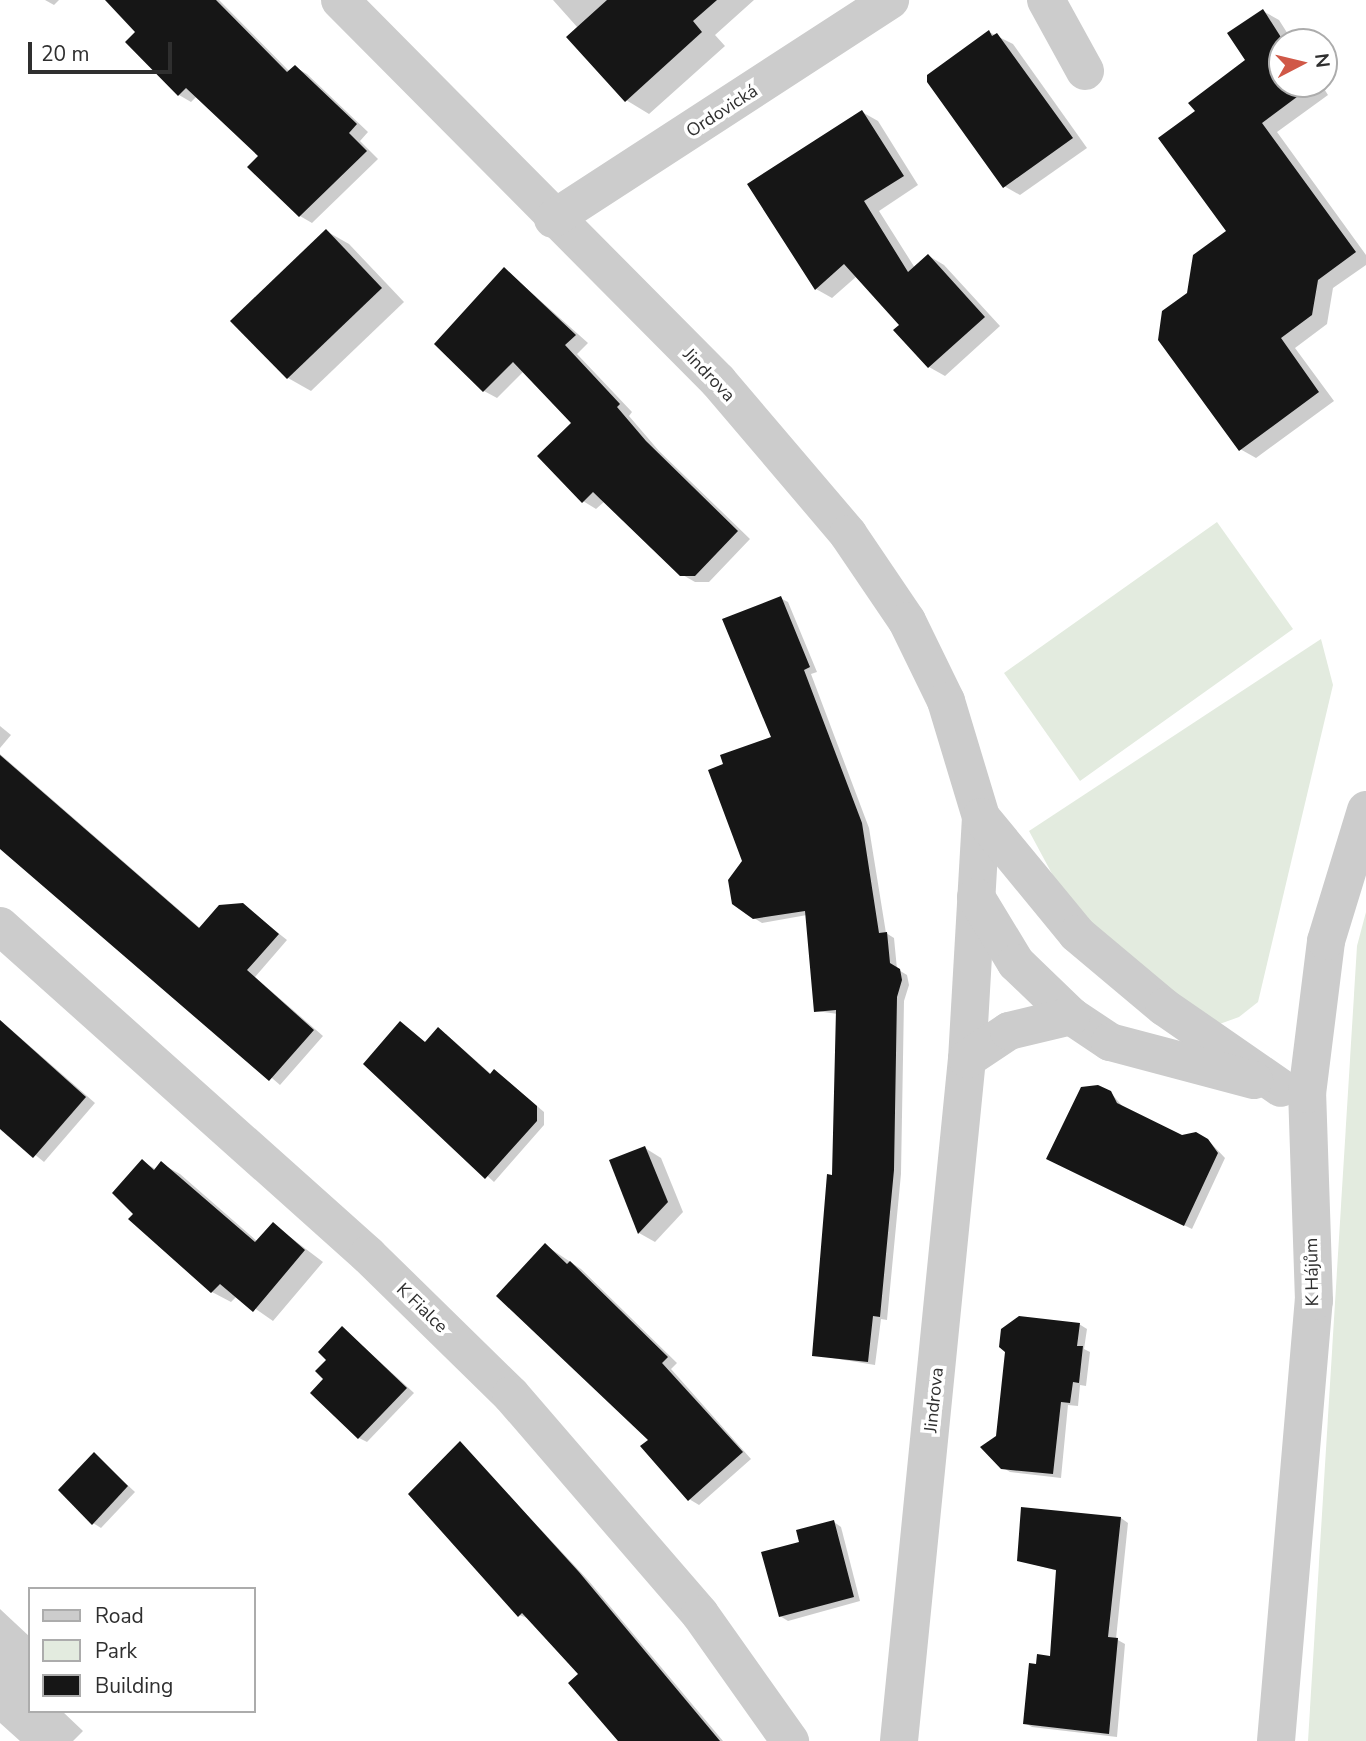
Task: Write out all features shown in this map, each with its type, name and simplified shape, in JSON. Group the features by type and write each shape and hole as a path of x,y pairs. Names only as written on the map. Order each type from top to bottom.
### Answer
{"street":[{"name":"Jindrova","path":"340,0 552,219 718,381 848,534 907,621 946,701 981,817 967,1059 899,1741"},
{"name":"Ordovická","path":"552,219 890,0"},
{"path":"1046,0 1085,71"},
{"name":"K Hájům","path":"1276,1741 1314,1301 1294,1091 1326,941 1366,810"},
{"name":"Jindrova","path":"981,817 1077,934 1164,1007 1294,1091"},
{"path":"976,897 1016,963 1071,1016 1110,1042 1294,1091"},
{"name":"K Fialce","path":"0,926 368,1255 511,1395 701,1614 790,1741"},
{"path":"967,1059 1009,1031 1071,1016"}],"green space":[{"path":"1217,522 1293,629 1080,781 1004,673"},
{"path":"1321,639 1333,685 1258,1002 1239,1017 1214,1026 1072,911 1029,831"},
{"path":"1366,912 1366,1741 1308,1741 1357,946"}],"building":[{"path":"105,0 216,0 287,72 295,65 357,124 349,133 367,151 299,217 247,167 258,156 186,88 178,96 125,42 135,32"},
{"path":"607,0 717,0 693,21 702,32 625,102 566,37"},
{"path":"1263,9 1275,28 1268,28 1268,98 1296,98 1262,123 1356,252 1318,280 1312,315 1281,338 1319,392 1239,451 1158,340 1162,311 1187,293 1193,255 1226,231 1158,138 1195,111 1188,103 1245,60 1227,33"},
{"path":"989,30 992,36 997,33 1073,138 1003,188 927,82 927,75"},
{"path":"862,110 904,176 864,201 908,272 928,254 985,317 928,368 893,330 899,325 844,264 815,290 747,184"},
{"path":"326,229 382,288 287,379 230,321"},
{"path":"504,267 576,335 565,345 620,404 617,407 646,441 738,531 695,576 680,576 593,492 582,503 537,456 571,423 513,362 483,392 434,344"},
{"path":"781,596 810,667 804,670 862,823 879,933 887,932 890,963 900,969 902,980 897,997 894,1170 880,1317 873,1316 868,1362 812,1356 827,1174 832,1175 836,1010 814,1012 805,911 753,919 732,904 728,880 742,861 708,770 723,764 720,755 771,737 722,619"},
{"path":"0,755 199,928 219,905 243,903 279,934 247,970 314,1030 269,1081 0,849"},
{"path":"0,1020 86,1097 33,1158 0,1129"},
{"path":"400,1021 425,1042 438,1027 490,1074 494,1069 537,1106 537,1121 485,1179 363,1064"},
{"path":"1098,1085 1111,1091 1117,1103 1182,1135 1196,1132 1208,1139 1218,1153 1184,1226 1046,1159 1081,1087"},
{"path":"645,1146 668,1202 638,1234 609,1160"},
{"path":"142,1159 154,1170 161,1161 255,1242 273,1222 305,1250 253,1312 220,1284 211,1293 128,1219 133,1214 112,1193"},
{"path":"545,1243 567,1264 570,1261 668,1357 662,1363 743,1452 688,1501 640,1446 648,1440 496,1296"},
{"path":"1019,1316 1080,1323 1077,1346 1083,1346 1079,1383 1073,1382 1070,1403 1061,1402 1053,1474 1001,1469 980,1447 996,1436 1005,1352 999,1347 1001,1329"},
{"path":"342,1326 407,1388 358,1439 310,1393 323,1379 315,1371 326,1360 318,1352"},
{"path":"460,1441 579,1572 720,1741 618,1741 568,1683 578,1674 522,1613 518,1617 408,1494"},
{"path":"94,1452 128,1486 92,1525 58,1490"},
{"path":"1021,1507 1121,1517 1108,1637 1118,1638 1109,1734 1023,1724 1029,1663 1036,1664 1037,1654 1050,1656 1056,1570 1017,1561"},
{"path":"834,1520 854,1597 779,1617 761,1552 799,1542 796,1530"}]}
